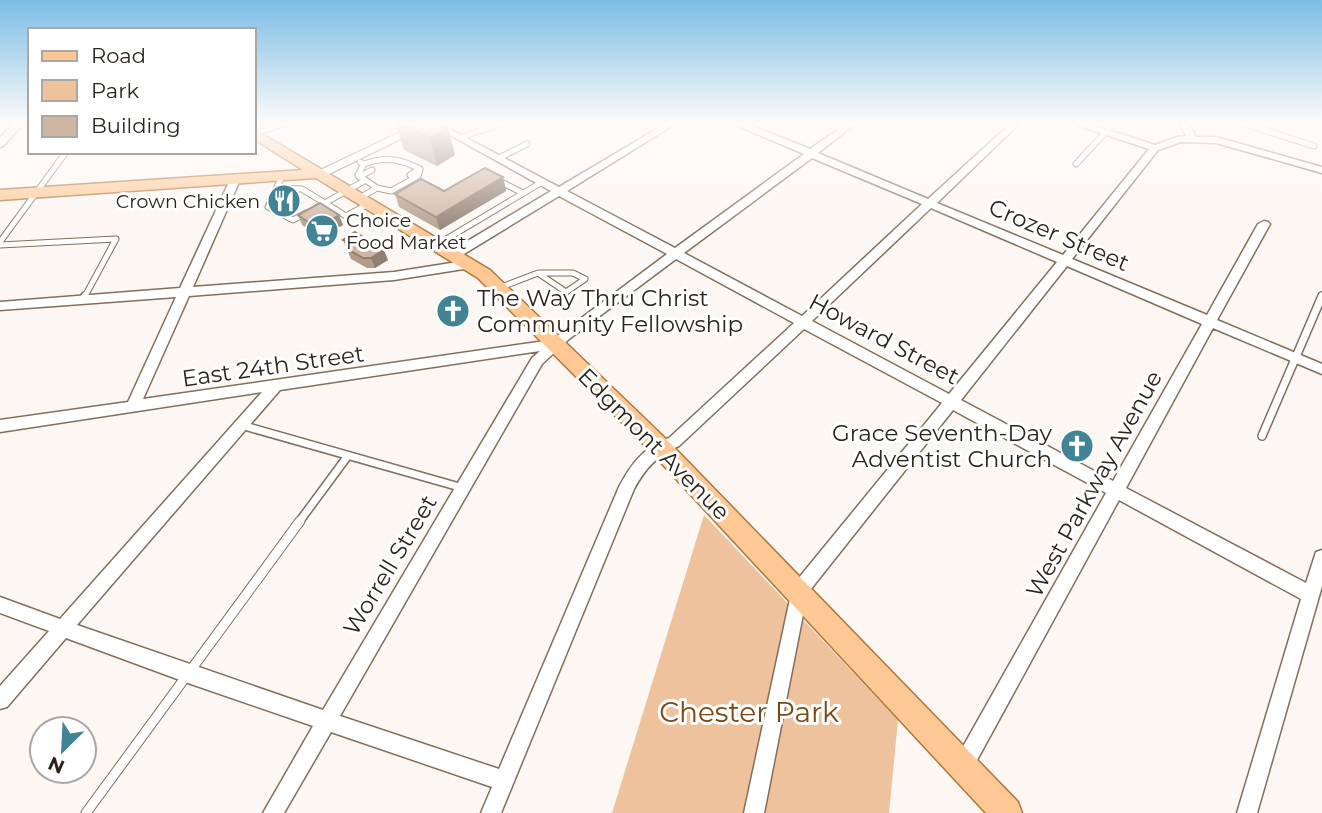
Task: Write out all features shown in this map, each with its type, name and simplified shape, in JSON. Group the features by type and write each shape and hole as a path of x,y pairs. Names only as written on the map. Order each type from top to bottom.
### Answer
{"main road":[{"path":"275,181 288,162"},
{"name":"Edgmont Avenue","path":"302,162 320,173 366,190 438,244 463,259 498,288 552,344 659,446 1007,813"},
{"path":"0,195 235,180 275,181 320,173"}],"street":[{"path":"320,173 355,162"},
{"name":"Howard Street","path":"504,162 1311,595"},
{"path":"0,306 394,276 463,259 558,191 607,162"},
{"path":"552,344 799,162"},
{"name":"Crozer Street","path":"833,162 1322,369"},
{"path":"491,813 627,487 643,459 659,446 674,442 973,162"},
{"path":"754,813 799,591 1144,162"},
{"path":"1296,162 1322,170"},
{"path":"133,407 235,180"},
{"name":"West Parkway Avenue","path":"963,766 1264,224"},
{"name":"East 24th Street","path":"0,426 552,344"},
{"name":"Worrell Street","path":"273,813 537,361 552,344"},
{"path":"0,700 275,387"},
{"path":"1247,813 1322,557"},
{"path":"0,605 188,674 504,781"}],"lane":[{"path":"0,244 58,162"},
{"path":"358,162 366,190"},
{"path":"406,162 420,169"},
{"path":"366,190 391,191 418,176 420,169"},
{"path":"410,175 420,169"},
{"path":"372,170 366,190 346,216 327,202 302,189 275,181 268,207 293,220 327,202 366,190 394,183"},
{"path":"497,180 523,193"},
{"path":"438,244 542,182"},
{"path":"0,244 116,239 83,299"},
{"path":"498,288 538,273 573,273 585,279 566,292 538,273"},
{"path":"1262,436 1322,296"},
{"path":"242,425 347,457 464,488"},
{"path":"86,813 347,457"}],"green space":[{"name":"Chester Park","path":"704,515 898,720 889,813 612,813"}],"building":[{"path":"485,168 503,177 436,217 395,194 421,179 444,191"},
{"path":"320,203 339,215 317,228 298,215"},
{"path":"355,232 384,250 371,258 363,258 347,249 353,245 343,240"}],"place":[{"name":"Crown Chicken","path":"284,201"},
{"name":"Choice Food Market","path":"322,231"},
{"name":"The Way Thru Christ Community Fellowship","path":"453,311"},
{"name":"Grace Seventh-Day Adventist Church","path":"1077,446"}]}
